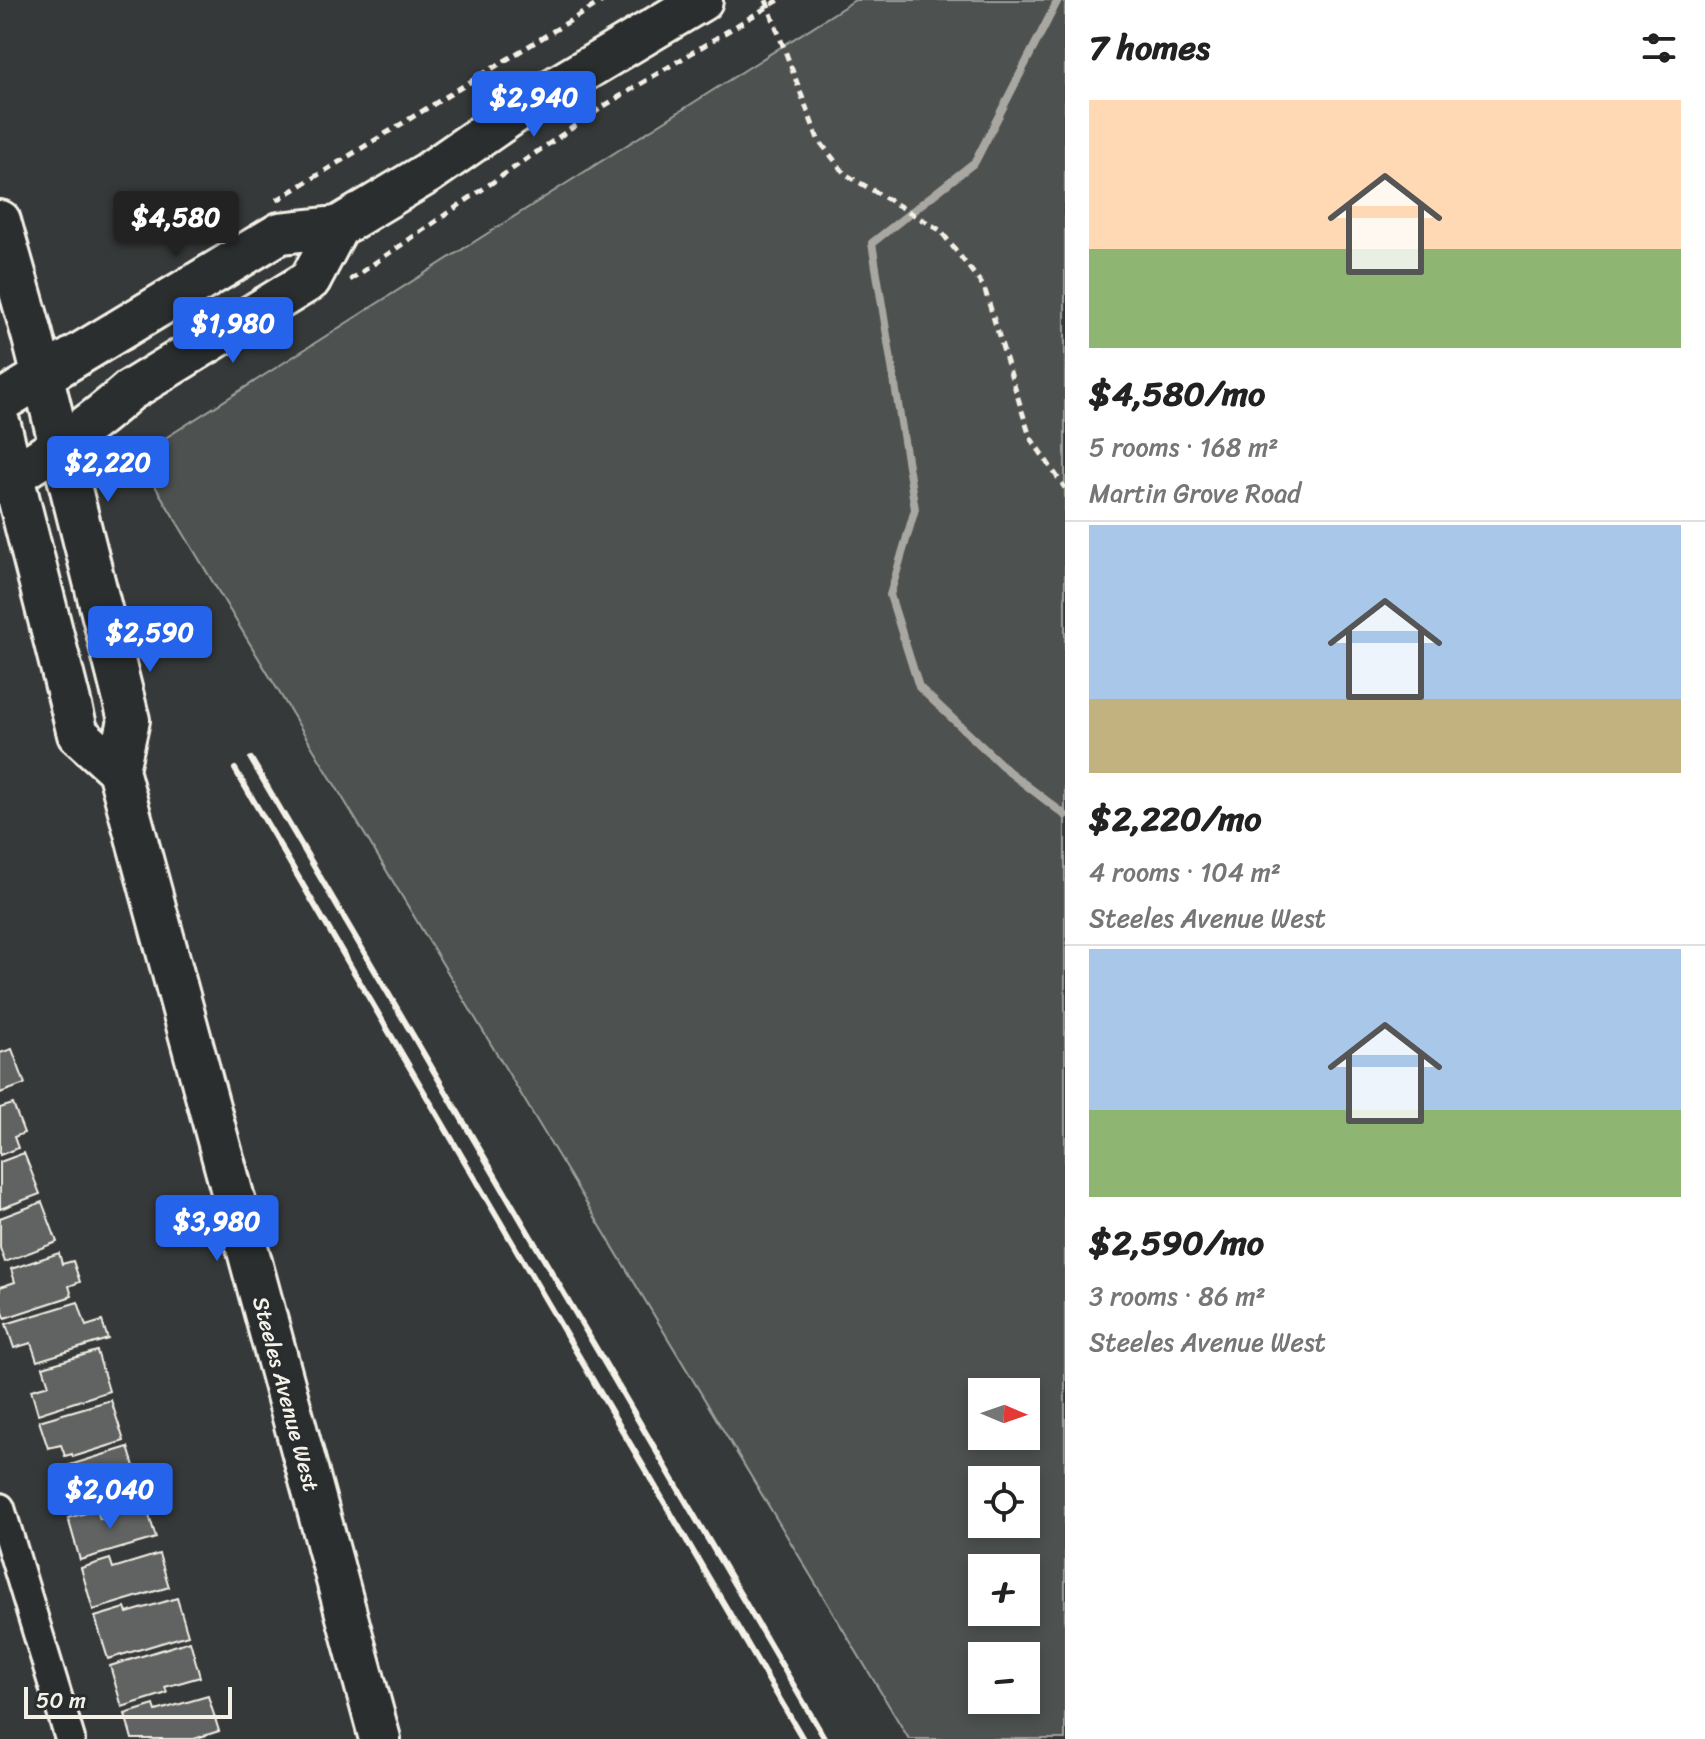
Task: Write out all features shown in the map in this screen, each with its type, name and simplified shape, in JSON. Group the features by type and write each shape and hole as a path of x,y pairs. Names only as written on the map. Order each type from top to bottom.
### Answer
{"main road":[{"path":"0,402 280,233 338,227 428,173 523,107 702,0"},
{"name":"Steeles Avenue West","path":"0,221 129,720 118,770 380,1739"},
{"path":"6,481 104,414 129,391 310,280 338,227"},
{"path":"0,425 6,481 78,734 118,770"}],"street":[{"path":"0,1508 70,1739"}],"path":[{"path":"268,206 604,0"},
{"path":"345,283 556,137 767,3 779,0"},
{"path":"767,3 818,139 845,174 940,230 984,287 1030,437 1065,488"}],"shaded area":[{"path":"855,0 1065,0 1065,1739 909,1739 137,456"}],"building":[{"path":"12,1049 25,1084 0,1093 0,1053"},
{"path":"13,1104 24,1133 14,1137 18,1148 0,1155 0,1108"},
{"path":"24,1153 40,1194 0,1209 0,1162"},
{"path":"42,1202 57,1242 5,1262 0,1248 0,1218"},
{"path":"59,1253 62,1264 73,1261 80,1282 69,1286 72,1296 5,1318 0,1287 15,1282 11,1269"},
{"path":"78,1302 86,1326 102,1321 108,1339 37,1361 31,1343 14,1348 6,1324"},
{"path":"97,1351 109,1391 38,1414 31,1390 49,1385 43,1367"},
{"path":"111,1400 124,1441 73,1457 72,1454 65,1456 61,1445 48,1448 39,1421"},
{"path":"128,1447 138,1479 92,1494 95,1502 64,1512 54,1470"},
{"path":"146,1505 156,1538 80,1560 68,1518 97,1510 100,1519"},
{"path":"159,1554 169,1587 93,1610 81,1568 110,1559 113,1568"},
{"path":"177,1598 188,1635 108,1659 95,1617 125,1608 127,1613"},
{"path":"190,1641 200,1677 165,1687 167,1693 122,1707 110,1666"},
{"path":"208,1696 219,1731 194,1739 132,1739 125,1714 154,1705 156,1711"}],"waterway":[{"path":"1058,0 975,162 872,243 915,509 890,595 919,687 1009,772 1065,815"}],"railway":[{"path":"251,759 825,1739"},
{"path":"235,769 803,1739"}]}
